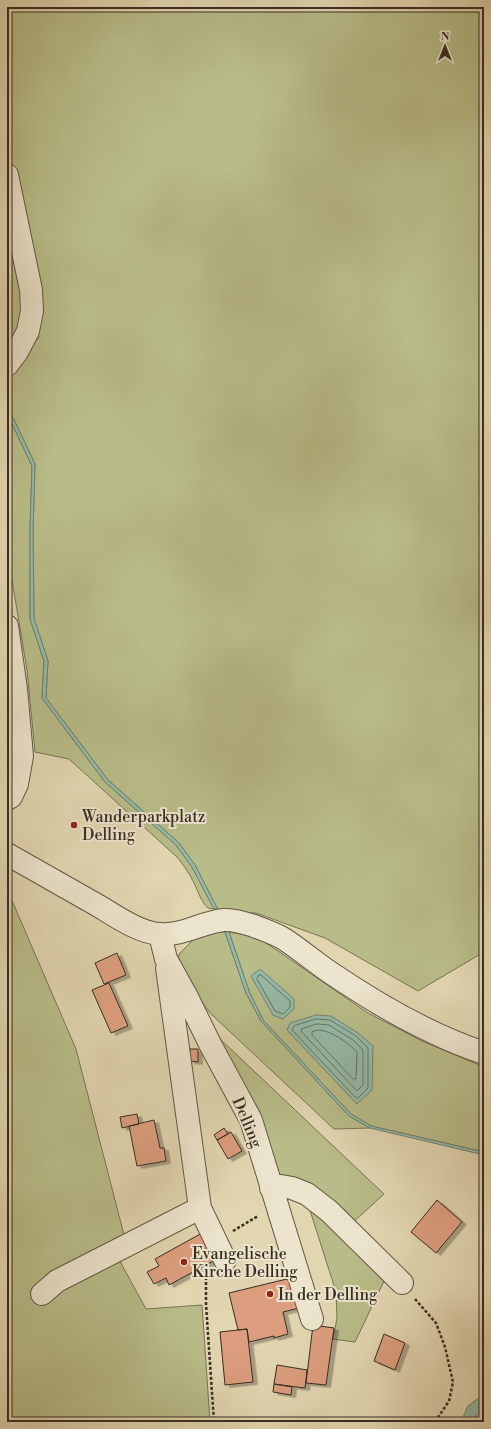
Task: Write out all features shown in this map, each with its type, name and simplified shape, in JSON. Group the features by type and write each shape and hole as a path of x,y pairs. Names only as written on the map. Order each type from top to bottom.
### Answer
{"street":[{"path":"7,175 31,290 32,311 28,331 17,352 7,365"},
{"path":"7,626 16,689 22,756 17,784 10,797 7,799"},
{"path":"7,854 124,921 141,929 160,934 184,931 226,919 254,926 283,939 367,997 459,1045 484,1053"},
{"name":"Delling","path":"160,934 166,958 251,1120 265,1163 273,1197 312,1319"},
{"path":"166,958 173,1024 200,1208 225,1260"},
{"path":"273,1197 281,1186 292,1188 307,1194 329,1211 402,1283"},
{"path":"42,1294 57,1281 200,1208"}],"path":[{"path":"216,1241 273,1197"},
{"path":"214,1422 206,1304 206,1271 225,1260"},
{"path":"402,1283 436,1323 445,1346 453,1382 449,1401 435,1422"}],"shaded area":[{"path":"8,7 484,7 484,952 418,991 325,938 256,913 222,912 217,908 195,865 179,843 108,780 46,698 48,661 34,619 33,530 35,464 7,405 7,379 21,355 39,338 7,141"},
{"path":"7,220 25,313 7,352"},
{"path":"7,413 32,466 30,619 44,661 42,698 105,782 176,845 192,867 214,909 208,908 203,903 191,876 178,858 69,759 35,752 27,670 7,550"},
{"path":"7,674 15,750 7,780"},
{"path":"7,889 76,1049 124,1235 110,1243 146,1309 202,1305 210,1422 7,1422"},
{"path":"208,932 225,932 246,993 261,1021 349,1116 370,1128 334,1129 211,1014 187,982 178,964 179,954 195,938"},
{"path":"229,932 259,938 368,1013 422,1041 484,1067 484,1152 371,1126 351,1114 263,1020 249,991"},
{"path":"219,1038 384,1194 350,1225 275,1175 216,1041"},
{"path":"307,1201 387,1275 355,1342 333,1339 337,1318 336,1292"},
{"path":"484,1408 484,1422 472,1422 475,1416"}],"water":[{"path":"7,405 35,464 33,530 34,618 48,661 46,698 108,780 179,843 195,865 217,908 214,909 192,867 176,845 105,782 42,698 44,661 30,619 32,466 7,413"},
{"path":"225,932 229,932 249,991 263,1020 351,1114 371,1126 484,1152 484,1155 370,1128 349,1116 261,1021 246,993"},
{"path":"260,969 294,999 294,1009 283,1019 273,1015 251,976"},
{"path":"316,1015 331,1016 358,1033 373,1046 372,1090 357,1104 287,1030 290,1023"},
{"path":"484,1394 484,1408 475,1416 472,1422 461,1422 468,1406"}],"building":[{"path":"117,953 126,975 104,984 95,963"},
{"path":"109,983 128,1026 111,1033 92,990"},
{"path":"484,989 484,1000 481,990"},
{"path":"190,1049 198,1049 198,1062 190,1061"},
{"path":"137,1114 139,1124 122,1128 120,1117"},
{"path":"154,1120 160,1148 164,1148 166,1161 137,1166 129,1126"},
{"path":"224,1128 228,1134 217,1140 214,1135"},
{"path":"231,1132 242,1151 228,1159 217,1140"},
{"path":"437,1200 462,1222 436,1253 411,1232"},
{"name":"Evangelische Kirche Delling","path":"202,1233 217,1259 169,1285 166,1278 154,1284 147,1272 159,1266 155,1259"},
{"path":"291,1278 299,1308 283,1312 288,1334 249,1342 247,1329 238,1330 229,1293"},
{"path":"313,1325 334,1328 326,1385 306,1383"},
{"path":"247,1329 253,1382 225,1385 220,1332"},
{"path":"384,1334 405,1343 395,1370 374,1361"},
{"path":"277,1365 307,1370 305,1388 274,1384"},
{"path":"274,1384 292,1387 291,1395 273,1392"}],"place":[{"name":"Wanderparkplatz Delling","path":"74,825"},
{"name":"Evangelische Kirche Delling","path":"184,1262"},
{"name":"In der Delling","path":"270,1294"}]}
